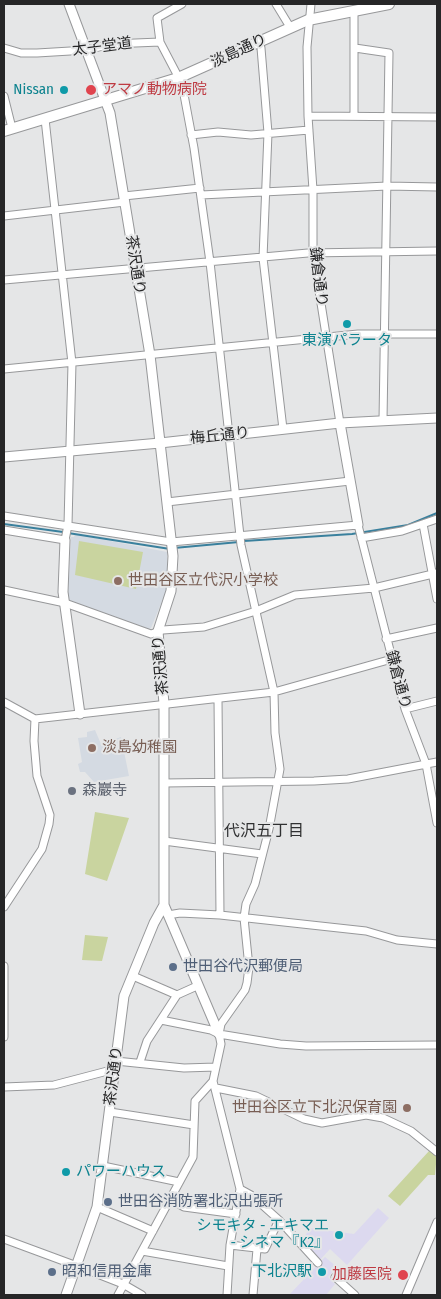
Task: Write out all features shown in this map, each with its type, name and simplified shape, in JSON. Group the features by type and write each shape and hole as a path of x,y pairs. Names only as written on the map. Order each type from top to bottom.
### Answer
{"main road":[{"name":"淡島通り","path":"8,130 178,78 308,20 376,5 389,4"}],"street":[{"name":"茶沢通り","path":"66,1295 97,1207 124,996 154,924 164,905 164,704 158,632 171,590 172,545 150,355 107,101 69,4"},
{"path":"182,4 157,18 160,42 182,84 201,191 241,539 274,692 279,782 255,884 246,904 244,918 249,967 247,983 245,990 221,1024 219,1034 220,1044 214,1085 240,1189 230,1245 228,1295"},
{"path":"276,4 290,27"},
{"name":"鎌倉通り","path":"311,4 311,13 308,20 308,116 313,190 313,253 340,423 360,532 405,708 426,764 437,823"},
{"path":"354,11 354,116"},
{"name":"太子堂道","path":"4,48 28,53 87,50 112,44 160,42"},
{"path":"259,42 268,134 263,258 283,429"},
{"path":"355,48 389,53 383,420"},
{"path":"4,96 8,130"},
{"path":"308,116 437,117"},
{"path":"45,119 72,363 71,451 65,603 80,714"},
{"path":"191,135 218,132 251,135 309,130"},
{"path":"4,216 125,199 201,191 266,192 387,186 437,186"},
{"path":"4,280 136,270 313,253 386,250 437,251"},
{"path":"4,368 72,363 326,337 437,334"},
{"name":"梅丘通り","path":"4,457 160,443 340,423 437,418"},
{"path":"167,502 350,481"},
{"path":"4,516 67,532"},
{"path":"4,530 67,532 172,545 241,539 402,531 437,519"},
{"path":"424,524 435,573 437,599"},
{"path":"4,590 65,603 151,634 204,627 256,611 295,595 374,588 435,573"},
{"path":"386,639 437,628"},
{"path":"4,702 35,719 274,692 392,659"},
{"path":"218,698 220,915"},
{"path":"405,708 437,701"},
{"path":"4,907 42,849 50,815 37,776 35,719"},
{"path":"164,783 348,779 437,762"},
{"path":"164,841 262,854"},
{"path":"164,905 219,1034"},
{"path":"168,915 180,913 220,915 366,931 397,940 437,944"},
{"path":"4,966 4,1037"},
{"path":"133,976 177,995"},
{"path":"140,1062 147,1041 177,995 197,986"},
{"path":"162,1020 211,1030 219,1034 306,1046 437,1045"},
{"path":"4,1087 54,1085 116,1065 140,1062 184,1068 216,1067"},
{"path":"214,1085 256,1096 304,1119 322,1123 374,1116 408,1130 437,1152"},
{"path":"118,1295 193,1158 195,1101 214,1085"},
{"path":"110,1112 194,1125"},
{"path":"103,1166 179,1182"},
{"path":"240,1189 251,1195 278,1220 318,1263"},
{"path":"170,1199 184,1207 236,1214"},
{"path":"97,1207 154,1230"},
{"path":"230,1245 265,1249 278,1220"},
{"path":"406,1295 437,1222"},
{"path":"4,1239 123,1284 142,1295"},
{"path":"253,1295 257,1249"},
{"path":"142,1250 228,1266"},
{"path":"335,1278 355,1295"}],"shaded area":[{"name":"世田谷区立代沢小学校","path":"75,534 167,552 167,589 151,628 149,629 71,601 68,597 71,537 74,537"},
{"path":"95,730 101,744 121,737 129,776 94,782 85,772 80,772 78,764 82,762 78,738 87,737 87,732"},
{"path":"378,1208 389,1218 347,1265 330,1249 319,1261 302,1243 309,1228 354,1234"},
{"name":"下北沢駅","path":"325,1257 337,1267 328,1277 335,1284 326,1295 289,1295"}],"green space":[{"path":"79,541 143,552 136,589 75,575"},
{"path":"95,812 129,818 107,881 85,874"},
{"path":"85,935 108,937 102,961 82,960"},
{"path":"429,1151 437,1154 435,1175 428,1175 400,1206 388,1196"}],"waterway":[{"path":"244,541 352,534 408,525 437,513"},
{"path":"4,524 63,532"},
{"path":"68,533 170,549"},
{"path":"174,548 239,542"}],"place":[{"name":"Nissan","path":"64,90"},
{"name":"アマノ動物病院","path":"91,90"},
{"name":"東演パラータ","path":"347,324"},
{"name":"世田谷区立代沢小学校","path":"118,581"},
{"name":"淡島幼稚園","path":"92,748"},
{"name":"森巖寺","path":"72,791"},
{"name":"世田谷代沢郵便局","path":"173,967"},
{"name":"世田谷区立下北沢保育園","path":"407,1108"},
{"name":"パワーハウス","path":"66,1172"},
{"name":"世田谷消防署北沢出張所","path":"108,1202"},
{"name":"シモキタ - エキマエ - シネマ『K2』","path":"339,1235"},
{"name":"昭和信用金庫","path":"52,1272"},
{"name":"下北沢駅","path":"322,1272"},
{"name":"加藤医院","path":"403,1275"}],"district":[{"name":"代沢五丁目","path":"264,832"}]}
